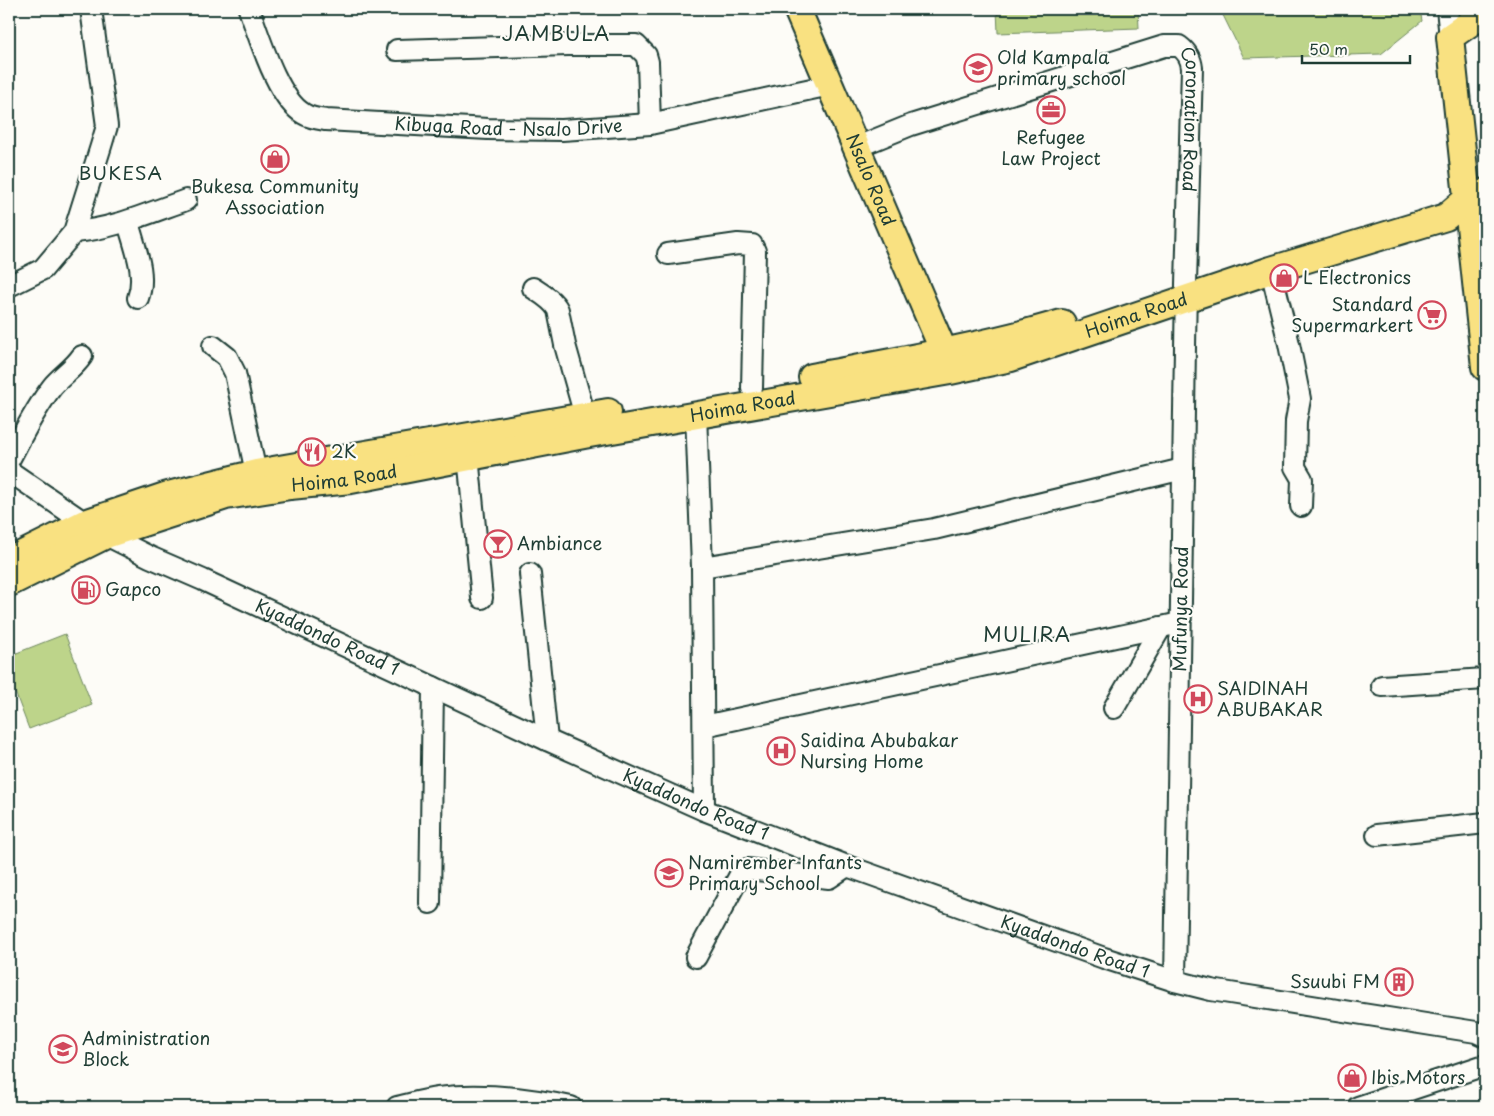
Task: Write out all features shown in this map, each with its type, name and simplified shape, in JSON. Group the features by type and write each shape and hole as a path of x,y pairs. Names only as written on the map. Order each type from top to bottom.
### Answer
{"main road":[{"path":"1473,13 1450,37 1476,196 1485,367"},
{"name":"Nsalo Road","path":"803,15 830,85 944,352"},
{"name":"Hoima Road","path":"9,561 96,529 168,495 256,472 396,450 752,388 944,352 1018,336 1271,270 1446,217 1476,196"},
{"name":"Hoima Road","path":"9,584 96,529 226,496 290,486 352,480 468,456 1011,358 1187,291 1266,255 1441,199 1476,196"}],"street":[{"path":"9,286 43,269 74,232 107,126 91,9"},
{"name":"Kibuga Road - Nsalo Drive","path":"249,9 273,73 296,108 304,114 315,118 488,130 562,130 650,124 830,85"},
{"path":"1447,9 1450,37"},
{"path":"397,50 636,45 646,55 648,62 650,124"},
{"name":"Coronation Road","path":"857,147 911,125 980,102 1164,46 1179,46 1186,51 1191,59 1192,68 1187,291"},
{"path":"74,232 92,231 128,222 186,200"},
{"path":"128,222 142,276 142,288 138,298"},
{"path":"668,254 738,244 752,245 755,251 752,388"},
{"path":"1271,270 1300,399 1296,421 1294,467 1302,479 1301,506"},
{"path":"532,288 556,305 584,416"},
{"name":"Mufunya Road","path":"1175,981 1187,291"},
{"path":"213,346 227,357 235,373 256,472"},
{"path":"9,460 28,424 53,386 76,365 82,356"},
{"path":"696,414 702,567 704,810"},
{"path":"468,456 482,598"},
{"path":"702,567 934,529 1183,469"},
{"name":"Kyaddondo Road 1","path":"9,471 96,529 150,557 547,740 704,810 847,866 1104,958 1175,981 1211,990 1476,1032 1485,1036"},
{"path":"530,574 547,740"},
{"path":"704,726 1180,623"},
{"path":"1114,708 1161,628"},
{"path":"1382,686 1485,679"},
{"path":"430,903 433,687"},
{"path":"1377,835 1485,823"},
{"path":"696,957 741,873 747,869 829,878 847,866"},
{"path":"1358,1107 1485,1064"},
{"path":"397,1107 438,1098 469,1096 504,1097 548,1102 571,1107"}],"green space":[{"path":"997,9 1138,9 1139,28 998,33"},
{"path":"1220,9 1420,9 1422,21 1381,54 1244,58"},
{"path":"65,634 92,705 29,729 9,676 9,656"}],"place":[{"name":"Old Kampala primary school","path":"978,68"},
{"name":"Refugee Law Project","path":"1051,110"},
{"name":"Bukesa Community Association","path":"275,159"},
{"name":"L Electronics","path":"1284,278"},
{"name":"Standard Supermarkert","path":"1432,315"},
{"name":"2K","path":"312,452"},
{"name":"Ambiance","path":"498,544"},
{"name":"Gapco","path":"86,590"},
{"name":"SAIDINAH ABUBAKAR","path":"1198,699"},
{"name":"Saidina Abubakar Nursing Home","path":"781,751"},
{"name":"Namirember Infants Primary School","path":"669,873"},
{"name":"Ssuubi FM","path":"1399,982"},
{"name":"Administration Block","path":"63,1049"},
{"name":"Ibis Motors","path":"1352,1078"}],"district":[{"name":"JAMBULA","path":"556,34"},
{"name":"BUKESA","path":"121,173"},
{"name":"MULIRA","path":"1027,635"}]}
